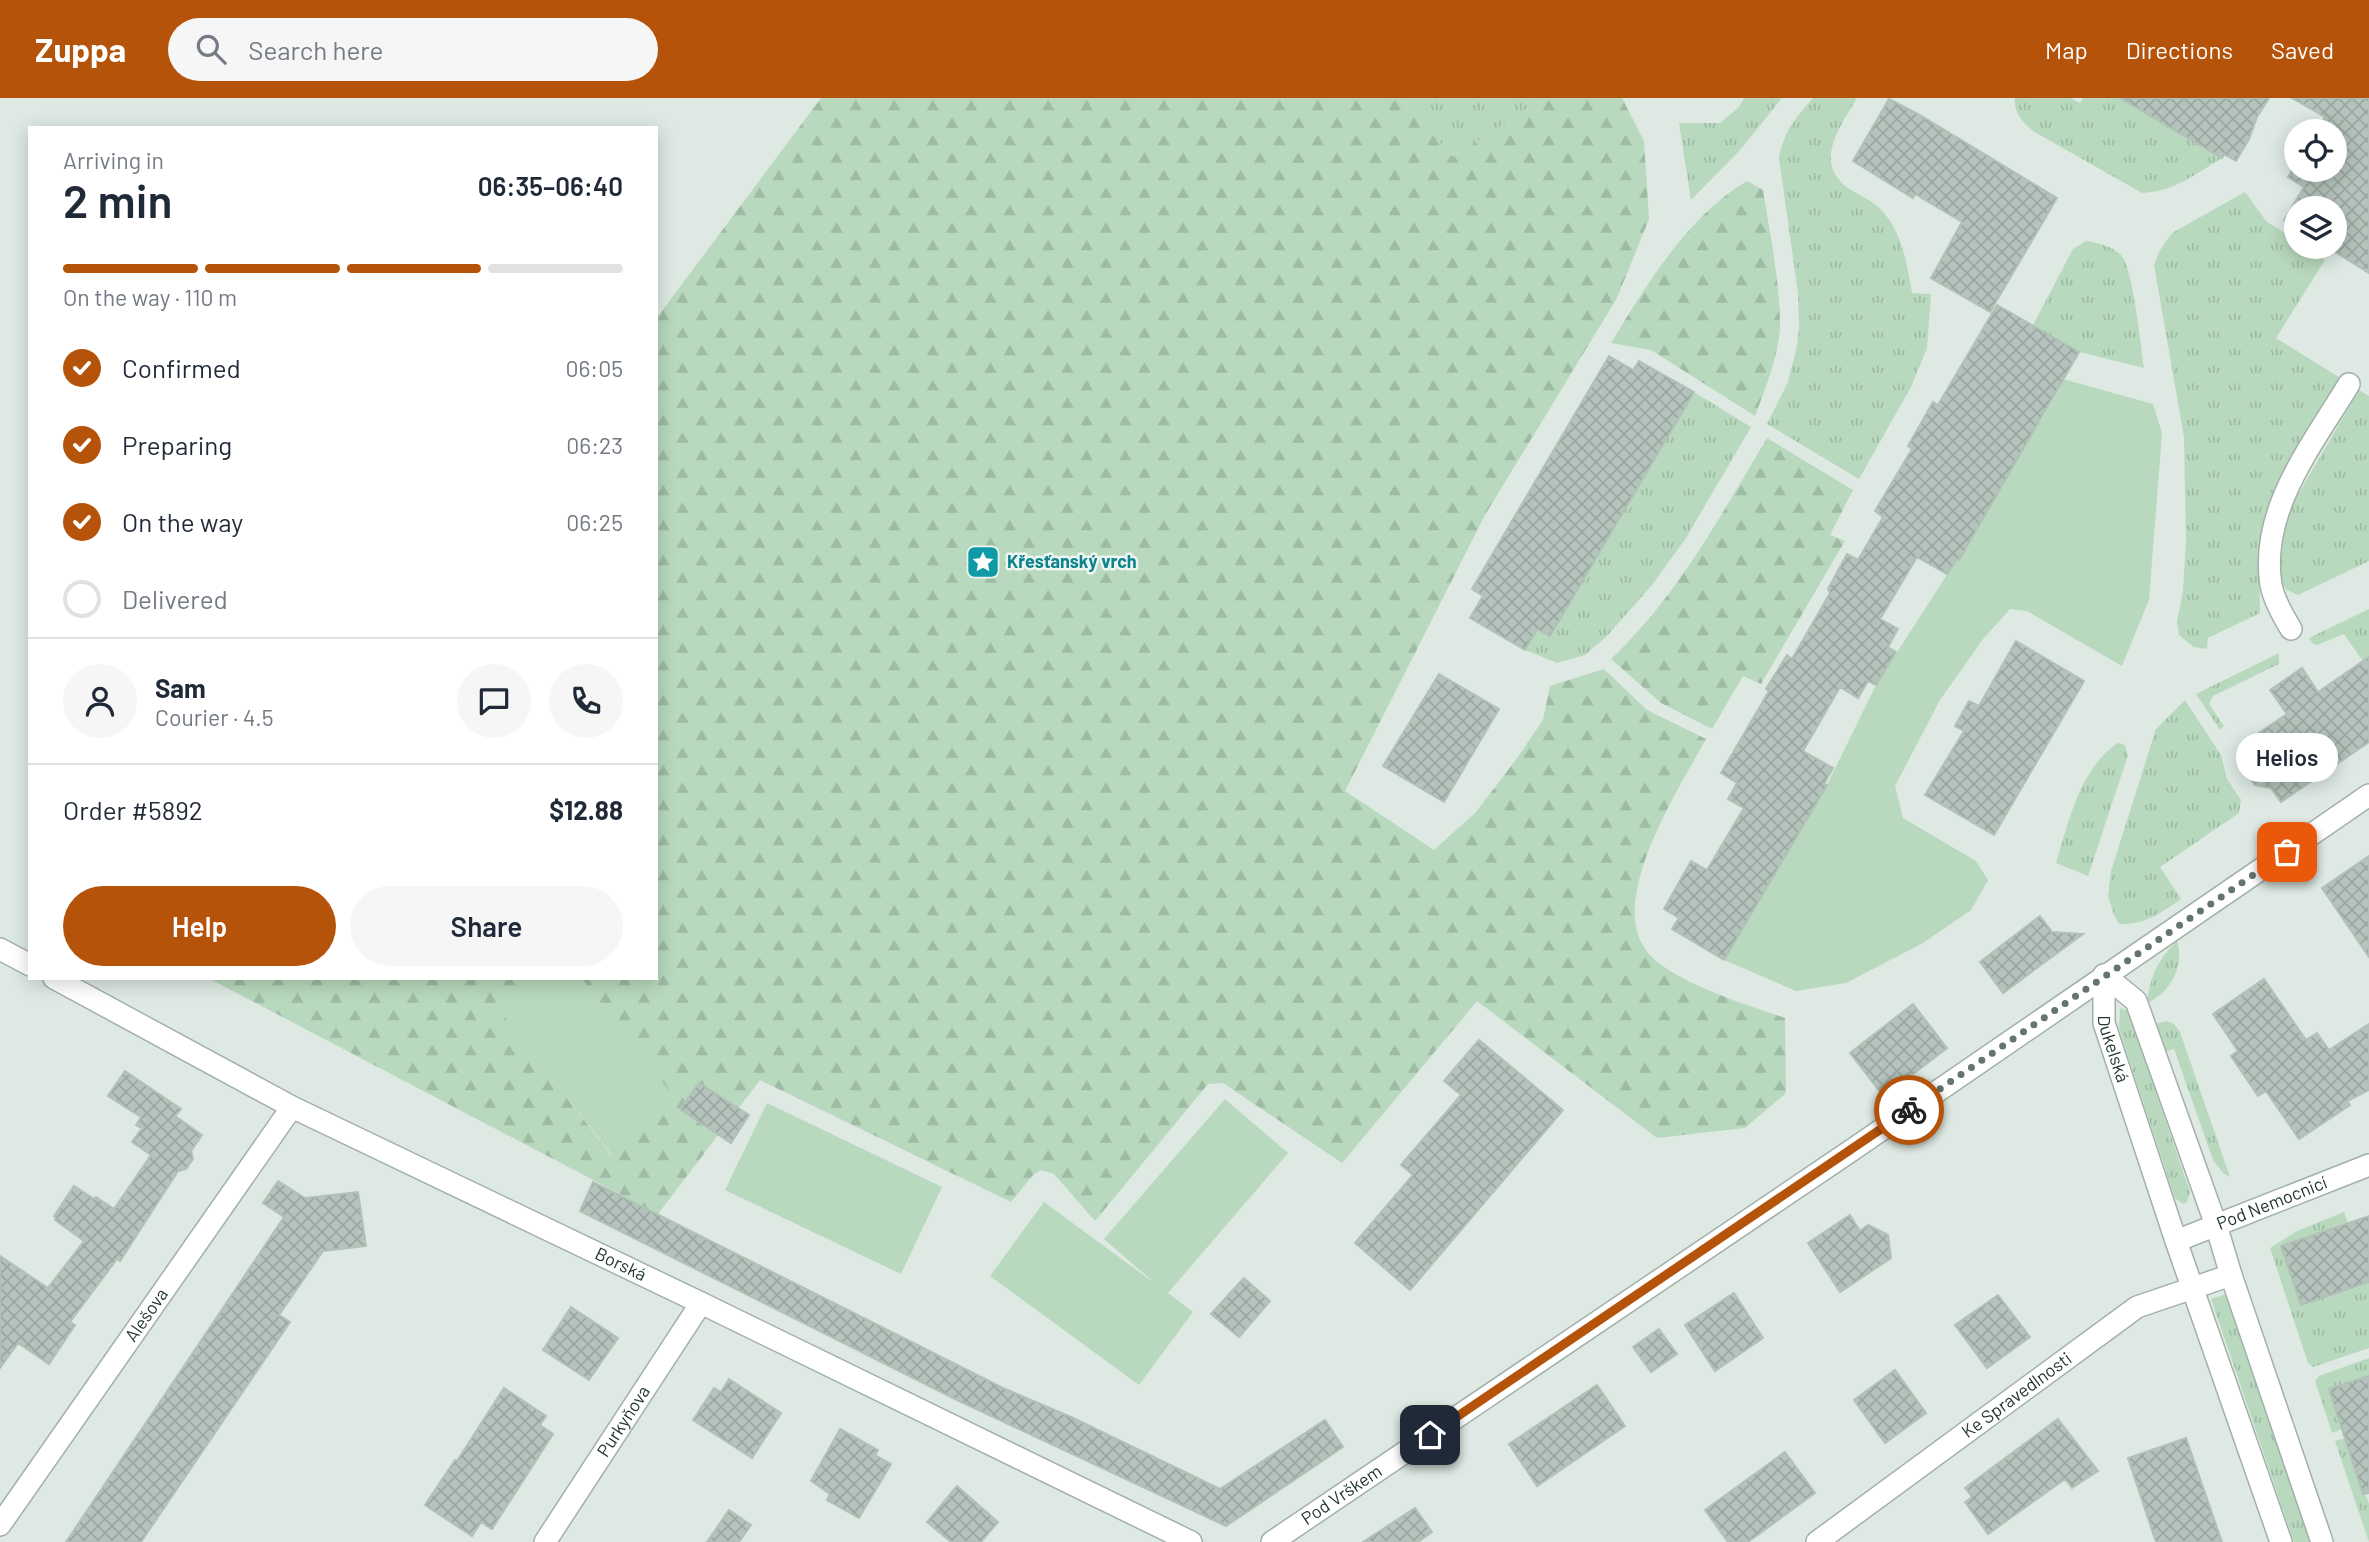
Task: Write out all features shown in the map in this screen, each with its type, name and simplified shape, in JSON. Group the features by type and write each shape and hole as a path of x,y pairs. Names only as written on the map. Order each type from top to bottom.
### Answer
{"street":[{"path":"2291,629 2271,586 2271,546 2278,506 2349,384"},
{"path":"2104,975 2369,795"},
{"path":"0,949 28,964"},
{"name":"Dukelská","path":"2104,975 2136,1001 2216,1225 2322,1542"},
{"name":"Dukelská","path":"2104,975 2104,1023 2176,1241 2281,1542"},
{"name":"Pod Vrškem","path":"1272,1542 1852,1150 2104,975"},
{"name":"Borská","path":"58,980 292,1107 1191,1542"},
{"name":"Alešova","path":"0,1525 292,1107"},
{"name":"Pod Nemocnicí","path":"2176,1241 2369,1165"},
{"name":"Ke Spravedlnosti","path":"1816,1542 2137,1307 2231,1275"},
{"name":"Purkyňova","path":"545,1542 701,1303"}],"green space":[{"path":"821,98 1399,98 1453,157 1545,98 1622,98 1644,141 1649,219 1617,298 1485,515 1345,791 1434,850 1476,812 1515,761 1543,720 1550,686 1604,669 1647,710 1706,739 1650,846 1640,877 1635,907 1638,933 1650,955 1677,975 1713,992 1785,1018 1786,1093 1745,1128 1657,1138 1477,1001 1342,1163 1223,1083 1208,1084 1095,1221 1054,1174 1041,1170 1033,1175 1011,1202 760,1080 658,1214 212,980 533,980 498,1008 611,1155 678,1103 583,980 658,980 658,316"},
{"path":"1399,98 1545,98 1453,157"},
{"path":"1744,98 1782,98 1741,149 1691,200 1679,123 1720,123 1739,107"},
{"path":"1813,98 1857,98 1832,147 1832,168 1841,182 1876,205 1891,223 1902,246 1912,293 1931,294 1927,348 1911,387 1859,479 1767,424 1788,382 1799,327 1798,293 1779,158 1791,126"},
{"path":"2015,98 2071,98 2080,103 2083,98 2120,98 2222,158 2174,186 2142,193 2033,131 2017,113"},
{"path":"1747,181 1763,190 1780,309 1777,348 1755,416 1651,350 1611,343 1670,253 1706,213"},
{"path":"2245,192 2267,222 2284,233 2284,259 2325,260 2276,338 2342,379 2271,501 2259,561 2260,613 2208,638 2207,649 2194,647 2179,635 2177,622 2183,591 2186,540 2184,437 2154,265 2160,250 2172,233"},
{"path":"2086,241 2114,249 2125,263 2133,291 2144,368 2079,352 2033,325 2073,249"},
{"path":"2063,379 2153,404 2162,433 2149,600 2122,666 2027,611 2010,609 1983,639 1940,700 1895,786 1903,818 1976,861 1988,880 1971,910 1923,943 1846,983 1796,991 1724,960 1827,785 1876,685 1959,559"},
{"path":"2359,390 2369,396 2369,561 2298,595 2287,590 2281,582 2280,556 2289,510"},
{"path":"1694,392 1751,427 1686,538 1652,585 1607,636 1585,655 1557,663 1525,650 1537,629 1550,636"},
{"path":"1767,438 1853,490 1830,535 1845,541 1761,684 1743,676 1712,729 1661,703 1611,659 1635,635 1677,582"},
{"path":"2369,609 2369,670 2344,634 2317,645 2309,638"},
{"path":"2279,653 2279,664 2213,696 2209,704 2224,726 2220,730 2196,694"},
{"path":"2185,700 2221,755 2227,779 2241,800 2239,813 2160,867 2181,899 2145,920 2119,924 2108,896 2111,871 2156,729"},
{"path":"2118,743 2125,745 2128,755 2088,876 2056,863 2071,813 2085,781 2094,766"},
{"path":"2177,941 2179,960 2174,978 2163,993 2147,1003 2156,969"},
{"path":"533,980 583,980 679,1103 612,1155 497,1008"},
{"path":"2120,1008 2128,1011 2190,1192 2187,1202 2183,1204 2175,1198 2122,1038 2119,1027"},
{"path":"2166,1021 2174,1024 2180,1032 2230,1177 2223,1173 2213,1160 2174,1049 2165,1052 2150,1025"},
{"path":"1225,1099 1288,1153 1168,1293 1193,1312 1139,1385 990,1276 1044,1202 1157,1285 1104,1239"},
{"path":"767,1103 942,1187 901,1274 725,1190"},
{"path":"2344,1212 2348,1223 2281,1247 2301,1305 2369,1282 2369,1348 2313,1367 2308,1363 2270,1248 2297,1231"},
{"path":"2226,1294 2310,1542 2294,1542 2211,1299"},
{"path":"2369,1358 2369,1376 2329,1389 2342,1429 2332,1433 2315,1381 2319,1376"},
{"path":"2345,1438 2369,1504 2369,1542 2335,1441"}],"building":[{"path":"2120,98 2269,98 2236,161 2224,154 2222,158"},
{"path":"2292,98 2369,98 2369,273 2346,259 2347,196 2299,196 2304,187 2296,182 2347,182 2347,119 2324,119 2325,117"},
{"path":"1889,99 2057,198 1990,312 1931,278 1962,222 1915,194 1913,198 1853,161"},
{"path":"1997,305 2079,352 1959,560 1957,559 1947,574 1917,557 1880,619 1898,629 1888,647 1896,652 1876,685 1868,681 1858,698 1840,687 1803,751 1833,768 1824,784 1827,785 1724,960 1672,929 1679,918 1664,909 1691,861 1707,870 1744,808 1728,799 1737,783 1721,773 1769,691 1766,689 1787,655 1792,659 1830,593 1828,589 1847,554 1858,560 1883,517 1875,511 1912,449 1908,446 1933,402 1938,405"},
{"path":"1609,356 1633,370 1639,361 1694,392 1550,636 1537,629 1525,650 1470,618 1483,596 1472,589"},
{"path":"2016,641 2084,681 1994,835 1925,795 1964,731 1955,726 1969,701 1979,706"},
{"path":"2369,657 2369,742 2281,802 2271,788 2255,785 2248,775 2251,758 2242,744 2287,714 2270,690 2302,668 2318,692"},
{"path":"1439,674 1499,709 1444,802 1383,766"},
{"path":"2369,856 2369,957 2322,888"},
{"path":"2040,916 2052,932 2083,934 2003,993 1980,962"},
{"path":"2264,979 2306,1040 2317,1033 2329,1050 2369,1024 2369,1090 2347,1101 2350,1105 2299,1139 2266,1091 2258,1096 2231,1056 2238,1051 2213,1014"},
{"path":"1913,1004 1947,1048 1899,1085 1896,1082 1881,1093 1850,1053"},
{"path":"1479,1040 1563,1110 1410,1290 1355,1243 1413,1175 1401,1165 1461,1095 1444,1081"},
{"path":"125,1071 181,1109 175,1116 202,1135 191,1151 193,1159 186,1169 178,1171 120,1261 117,1259 70,1322 75,1325 49,1364 18,1343 0,1368 0,1256 48,1288 84,1241 55,1220 54,1216 74,1186 114,1209 151,1155 132,1142 142,1128 136,1125 141,1117 108,1096"},
{"path":"699,1083 749,1115 731,1143 680,1109"},
{"path":"278,1181 305,1198 358,1192 366,1246 323,1251 279,1315 290,1322 141,1542 66,1542 284,1217 263,1203"},
{"path":"593,1182 1003,1388 1071,1417 1220,1489 1325,1420 1343,1447 1226,1526 957,1400 580,1211"},
{"path":"1850,1215 1860,1231 1868,1225 1888,1235 1891,1258 1840,1292 1808,1243"},
{"path":"2369,1216 2369,1282 2301,1305 2281,1246"},
{"path":"1244,1278 1270,1301 1239,1337 1211,1314"},
{"path":"1734,1293 1763,1338 1715,1371 1685,1325"},
{"path":"1998,1295 2030,1337 1987,1368 1955,1325"},
{"path":"571,1307 618,1338 589,1380 543,1350"},
{"path":"1659,1329 1677,1354 1651,1372 1633,1347"},
{"path":"1895,1370 1926,1413 1885,1443 1854,1400"},
{"path":"2369,1376 2369,1493 2363,1494 2329,1389"},
{"path":"729,1379 781,1413 752,1458 693,1420 714,1388 721,1392"},
{"path":"1597,1385 1625,1426 1537,1486 1509,1444"},
{"path":"504,1388 546,1416 540,1425 553,1434 492,1529 481,1522 472,1536 425,1505"},
{"path":"2058,1419 2098,1471 2072,1488 2065,1479 1988,1534 1965,1502 1972,1497 1965,1488"},
{"path":"840,1429 878,1450 875,1455 891,1464 859,1518 827,1500 830,1494 811,1481"},
{"path":"2186,1438 2222,1542 2156,1542 2128,1458"},
{"path":"1785,1452 1815,1493 1748,1542 1728,1542 1705,1510"},
{"path":"957,1486 998,1522 981,1542 951,1542 927,1522"},
{"path":"1415,1508 1432,1532 1418,1542 1363,1542"},
{"path":"729,1510 751,1525 739,1542 707,1542"}],"way so far":[{"path":"1909,1110 2287,852"}],"place":[{"name":"Křesťanský vrch","path":"983,562"},
{"name":"Helios","path":"2287,852"}],"route":[{"path":"1430,1435 1909,1110"}]}
